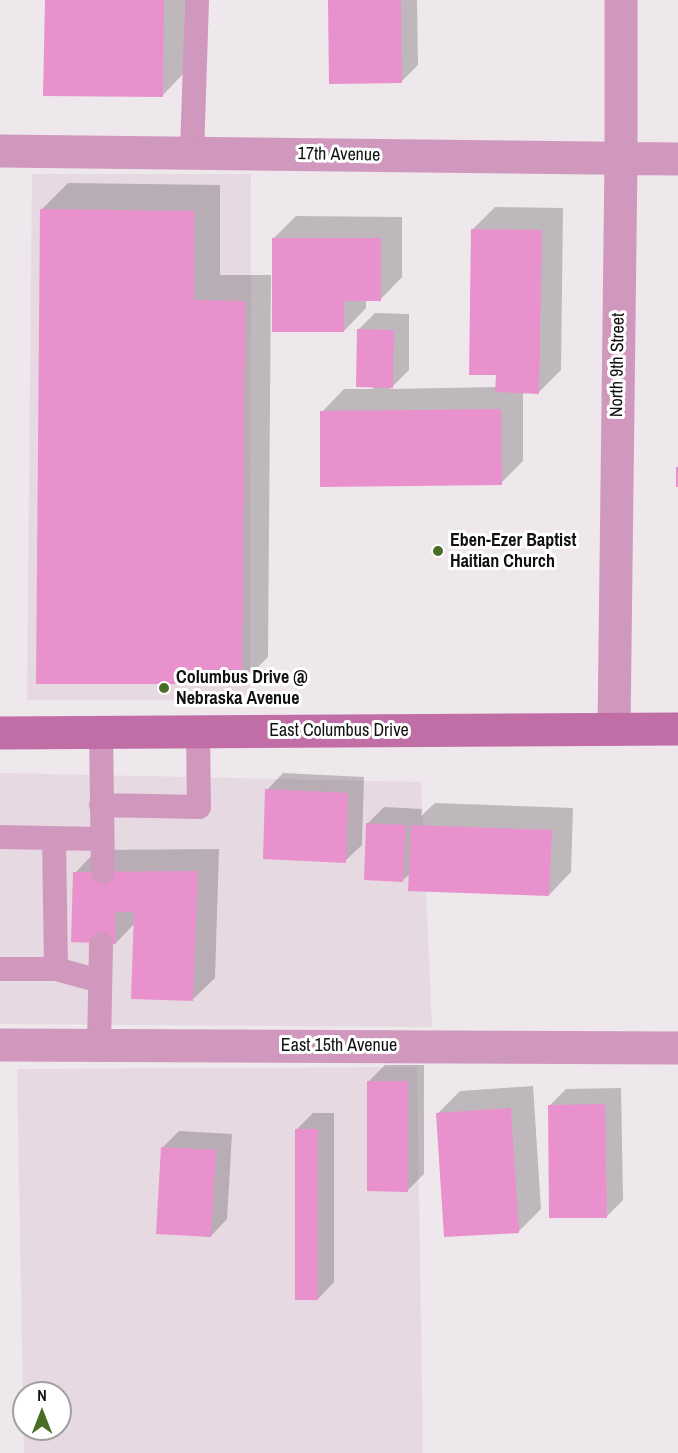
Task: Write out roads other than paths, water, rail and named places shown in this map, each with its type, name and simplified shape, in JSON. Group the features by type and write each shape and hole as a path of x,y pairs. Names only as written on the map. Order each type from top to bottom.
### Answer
{"main road":[{"name":"East Columbus Drive","path":"0,733 678,729"}],"street":[{"name":"North 9th Street","path":"614,729 621,0"},
{"name":"17th Avenue","path":"0,151 678,159"},
{"name":"East 15th Avenue","path":"0,1044 678,1048"}],"lane":[{"path":"192,154 197,0"},
{"path":"101,732 103,872"},
{"path":"101,805 199,807 198,732"},
{"path":"0,837 101,839"},
{"path":"54,839 56,969"},
{"path":"99,1045 101,944"},
{"path":"0,969 56,969 100,981"}],"place":[{"name":"Eben-Ezer Baptist Haitian Church","path":"438,551"},
{"name":"Columbus Drive @ Nebraska Avenue","path":"164,688"}]}
